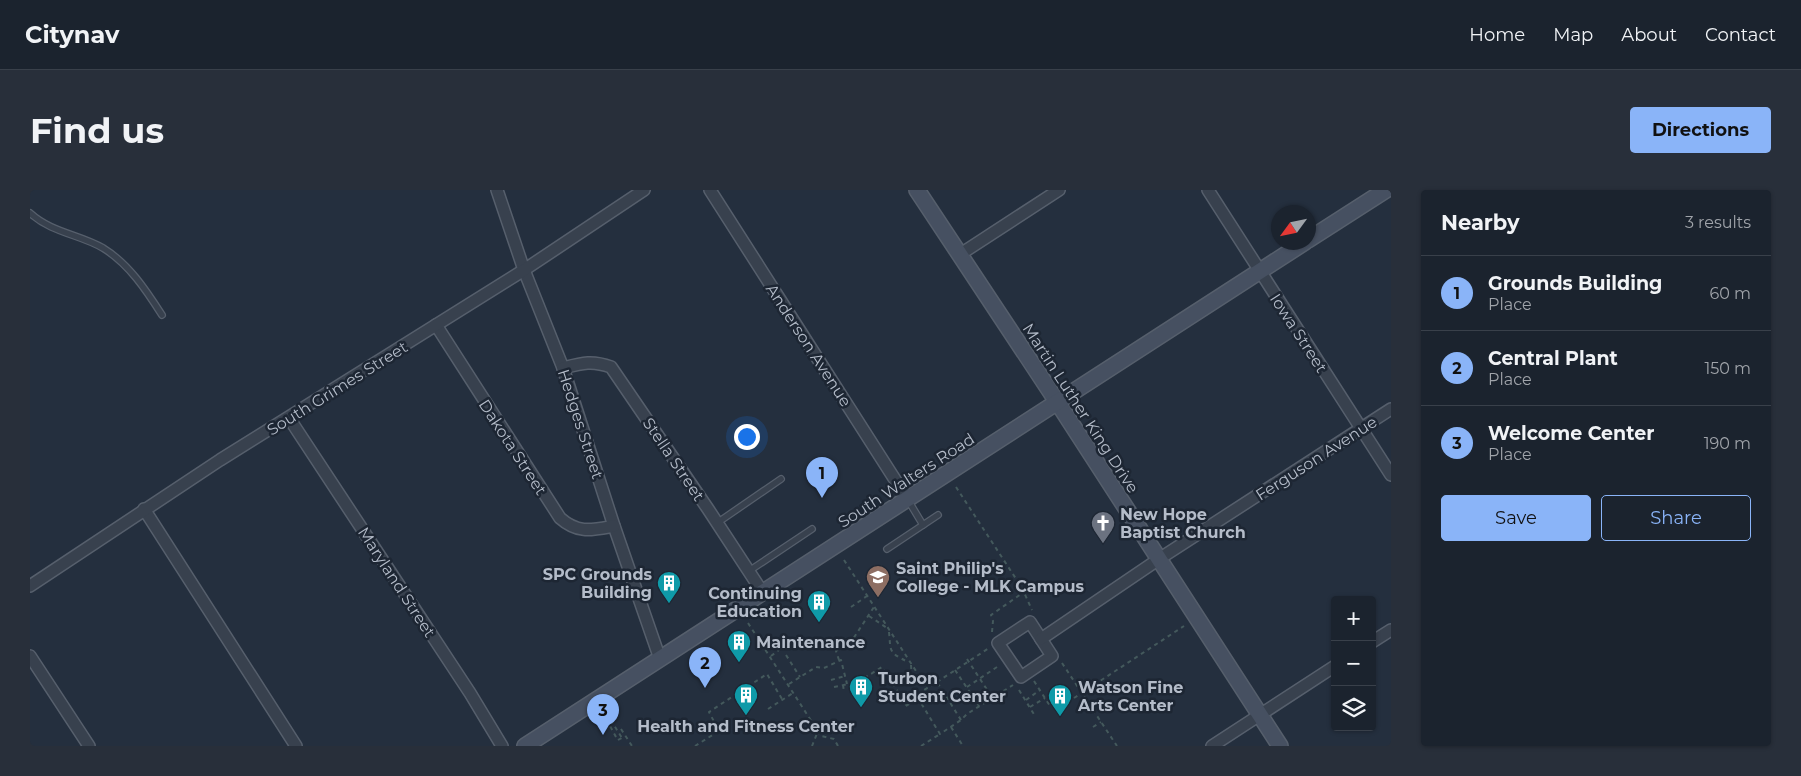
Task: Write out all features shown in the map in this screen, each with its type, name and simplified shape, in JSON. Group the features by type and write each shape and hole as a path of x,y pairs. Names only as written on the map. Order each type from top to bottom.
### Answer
{"main road":[{"name":"Martin Luther King Drive","path":"917,190 1058,403 1280,746"},
{"path":"1316,235 1386,190"},
{"name":"South Walters Road","path":"525,746 1293,250"}],"street":[{"name":"Hedges Street","path":"497,190 524,270 563,368 614,526 660,659"},
{"name":"South Grimes Street","path":"30,586 220,460 524,270 644,190"},
{"name":"Anderson Avenue","path":"710,190 908,500"},
{"path":"959,256 1059,190"},
{"name":"Iowa Street","path":"1208,190 1391,475"},
{"name":"Dakota Street","path":"436,325 560,518 567,525 576,529 583,530 614,526"},
{"name":"Stella Street","path":"563,368 583,363 600,363 611,367 763,593"},
{"name":"Ferguson Avenue","path":"1041,639 1391,409"},
{"name":"Maryland Street","path":"289,418 470,693 502,746"},
{"path":"144,510 296,746"},
{"path":"1030,622 1041,639 1052,656 1020,677 998,643 1030,622"},
{"path":"1374,641 1391,630"},
{"path":"30,656 89,746"},
{"path":"1212,746 1331,669"}],"lane":[{"path":"30,213 48,226 102,248 120,261 142,284 162,315"},
{"path":"717,523 781,478"},
{"path":"908,500 923,525"},
{"path":"887,549 938,515"},
{"path":"749,571 812,529"}],"path":[{"path":"956,487 1024,592 1032,610"},
{"path":"844,560 927,688"},
{"path":"990,638 993,626 991,614 1024,592"},
{"path":"851,607 867,596"},
{"path":"847,684 841,660 836,651 853,639 874,607"},
{"path":"869,616 879,621 888,629 889,646 894,654 910,663"},
{"path":"748,623 821,736 834,739 838,746"},
{"path":"988,626 993,626"},
{"path":"1074,698 1184,626"},
{"path":"917,694 989,648"},
{"path":"770,657 779,650"},
{"path":"786,655 800,678"},
{"path":"789,684 816,667 824,668 840,660"},
{"path":"968,660 995,702"},
{"path":"910,663 912,682 916,695 940,734"},
{"path":"1062,663 1117,746"},
{"path":"967,687 1000,666"},
{"path":"834,687 858,682 882,667 907,706 918,699"},
{"path":"955,670 979,706"},
{"path":"695,746 719,731 709,712 767,674 782,700"},
{"path":"831,680 845,676"},
{"path":"1034,681 1050,706"},
{"path":"937,682 962,720"},
{"path":"921,746 1013,684"},
{"path":"843,685 844,692"},
{"path":"1019,690 1035,716"},
{"path":"1025,701 1040,690"},
{"path":"768,709 793,692"},
{"path":"1030,708 1045,698"},
{"path":"616,737 608,724 612,722 622,738"},
{"path":"1093,727 1101,722"},
{"path":"951,727 963,746"},
{"path":"620,729 632,746"},
{"path":"812,746 818,731"},
{"path":"618,740 625,736"}],"place":[{"name":"Grounds Building","path":"822,498"},
{"name":"New Hope Baptist Church","path":"1103,544"},
{"name":"Saint Philip's College - MLK Campus","path":"878,598"},
{"name":"SPC Grounds Building","path":"669,604"},
{"name":"Continuing Education","path":"819,623"},
{"name":"Maintenance","path":"739,663"},
{"name":"Central Plant","path":"705,688"},
{"name":"Turbon Student Center","path":"861,708"},
{"name":"Health and Fitness Center","path":"746,716"},
{"name":"Watson Fine Arts Center","path":"1060,717"},
{"name":"Welcome Center","path":"603,735"}]}
